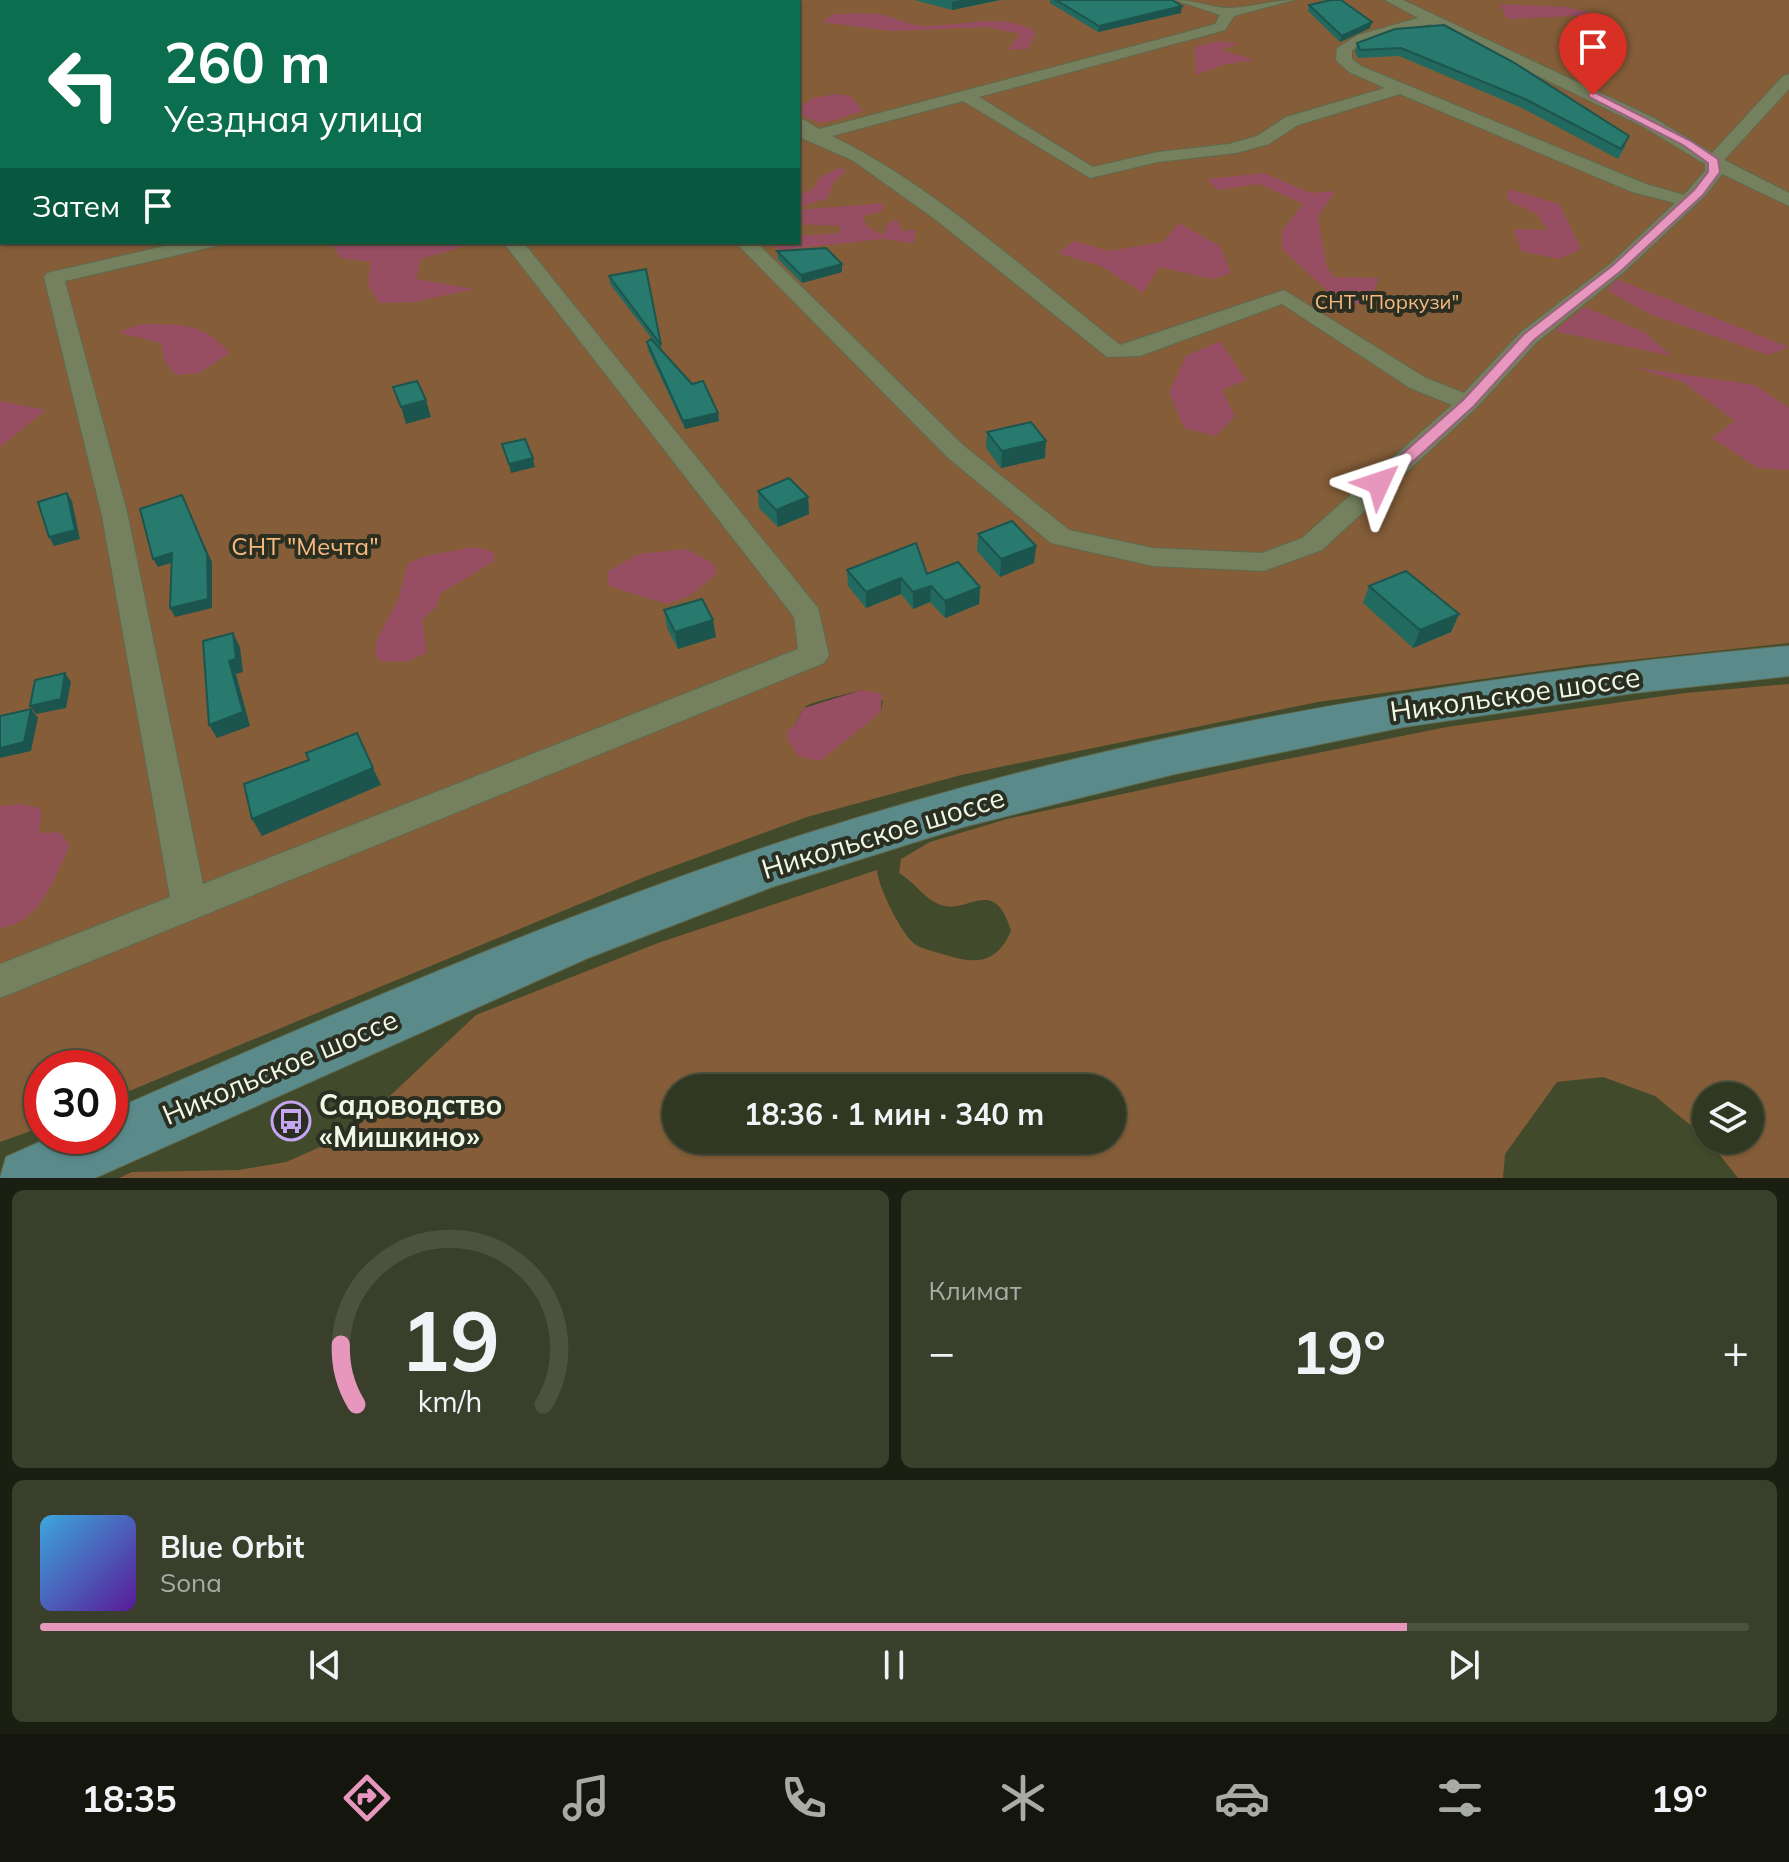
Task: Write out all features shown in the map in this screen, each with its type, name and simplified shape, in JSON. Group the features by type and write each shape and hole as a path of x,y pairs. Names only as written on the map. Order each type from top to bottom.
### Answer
{"main road":[{"name":"Никольское шоссе","path":"27,1178 244,1080 608,927 756,871 880,831 1014,792 1372,715 1590,681 1789,661"}],"street":[{"path":"1182,0 1229,13 1257,4 1287,0"},
{"path":"1392,0 1648,122 1739,177 1789,200"},
{"path":"807,137 1220,27 1229,13"},
{"path":"1435,18 1363,38 1345,48 1344,60 1355,69 1639,188 1687,201"},
{"path":"747,244 955,451 1060,537 1153,557 1264,562 1312,544 1468,403 1529,337 1617,268 1714,172 1714,161 1789,79"},
{"path":"966,96 1090,173 1158,157 1230,149 1263,140 1292,121 1401,88"},
{"path":"807,137 858,156 943,216 1115,352 1132,351 1284,296 1418,383 1468,403"},
{"path":"189,904 115,516 54,277 200,244"},
{"path":"0,981 814,655 808,615 515,244"}],"green space":[{"path":"800,0 1789,0 1789,643 1584,665 1318,702 961,775 807,817 647,876 128,1092 128,1050 24,1050 24,1133 0,1142 0,244 800,244","holes":["862,690 883,701 881,710 834,749 795,725 808,705"]},
{"path":"1789,684 1789,1178 1738,1178 1719,1154 1764,1154 1764,1082 1692,1082 1692,1126 1655,1096 1603,1077 1557,1082 1505,1154 1503,1178 119,1178 132,1172 239,1170 286,1162 334,1141 359,1125 476,1015 658,943 877,870 892,910 904,932 916,945 957,958 985,959 999,950 1011,931 998,905 982,900 955,906 939,904 899,873 901,859 930,842 1007,819 1447,727 1685,693"}],"shaded area":[{"path":"1500,4 1567,7 1600,15 1507,19"},
{"path":"834,14 878,14 926,26 996,21 1024,26 1036,32 1028,49 1008,50 1020,34 987,27 891,31 822,22"},
{"path":"1219,41 1239,44 1221,50 1255,60 1225,64 1196,75 1195,47"},
{"path":"836,94 850,96 863,111 829,122 813,121 800,111 800,108 813,98"},
{"path":"841,167 845,172 833,183 828,198 800,207 800,195 814,188 820,177"},
{"path":"1263,173 1311,193 1335,191 1318,217 1326,264 1333,277 1379,278 1368,306 1335,298 1282,249 1282,231 1303,204 1260,184 1217,190 1207,179"},
{"path":"1509,189 1559,204 1581,249 1559,259 1521,251 1514,229 1548,230 1537,214 1507,200"},
{"path":"884,203 882,211 863,216 867,227 883,235 888,223 897,219 901,231 916,230 914,243 882,239 780,250 769,244 800,244 800,236 840,233 840,226 800,224 800,210"},
{"path":"1179,223 1220,246 1231,273 1212,279 1159,267 1143,293 1101,266 1058,253 1074,241 1109,251 1163,242"},
{"path":"332,244 472,244 421,259 416,279 474,289 414,302 379,303 368,284 371,262 340,258"},
{"path":"1616,279 1789,347 1769,355 1652,315 1608,291"},
{"path":"1584,307 1644,332 1672,356 1554,331"},
{"path":"141,324 179,325 200,330 230,353 199,373 176,375 165,362 161,343 117,332"},
{"path":"1220,341 1246,380 1222,390 1235,416 1216,436 1184,428 1169,392 1186,356"},
{"path":"1632,367 1755,385 1789,408 1789,470 1758,468 1712,438 1735,421 1683,382"},
{"path":"0,401 46,410 0,447"},
{"path":"474,547 491,551 495,556 493,562 441,593 436,607 422,620 427,653 406,662 380,661 375,654 377,639 398,600 408,563 426,556"},
{"path":"686,549 713,563 717,574 689,596 667,604 609,586 607,572 639,554"},
{"path":"862,690 882,694 881,710 875,717 820,761 798,756 788,740 787,731 795,725 804,708"},
{"path":"20,804 40,808 42,815 38,833 60,832 70,845 36,908 14,924 0,928 0,806"}],"building":[{"path":"1056,0 1172,0 1182,6 1099,26"},
{"path":"1341,0 1372,22 1342,36 1309,5"},
{"path":"1444,25 1513,62 1629,136 1621,149 1525,99 1401,48 1360,50 1357,43 1395,29"},
{"path":"826,248 842,264 801,275 777,251"},
{"path":"646,269 661,345 609,276"},
{"path":"651,339 692,384 703,381 718,413 683,421 647,342"},
{"path":"417,381 426,400 401,407 393,387"},
{"path":"1031,422 1046,441 1002,451 987,432"},
{"path":"525,439 533,458 509,464 502,444"},
{"path":"789,478 808,497 776,510 758,491"},
{"path":"67,493 75,530 49,537 38,502"},
{"path":"182,495 207,554 208,599 170,608 172,553 153,559 140,509"},
{"path":"1012,521 1036,546 1001,559 978,534"},
{"path":"916,543 927,574 958,562 980,587 945,601 931,586 913,592 901,578 866,592 847,570"},
{"path":"1406,571 1459,614 1420,630 1369,586"},
{"path":"702,599 713,620 675,632 664,610"},
{"path":"233,633 236,659 229,661 243,712 209,725 203,641"},
{"path":"65,673 61,699 30,706 35,680"},
{"path":"31,709 24,742 0,748 0,716"},
{"path":"357,733 373,768 252,819 244,784 309,760 306,753"}],"place":[{"name":"Садоводство «Мишкино»","path":"291,1121"}],"route":[{"path":"1379,483 1468,403 1529,337 1617,268 1698,192 1714,172 1714,161 1687,143 1593,95"}],"park label":[{"name":"СНТ \"Поркузи\"","path":"1387,302"},
{"name":"СНТ \"Мечта\"","path":"305,547"}]}
